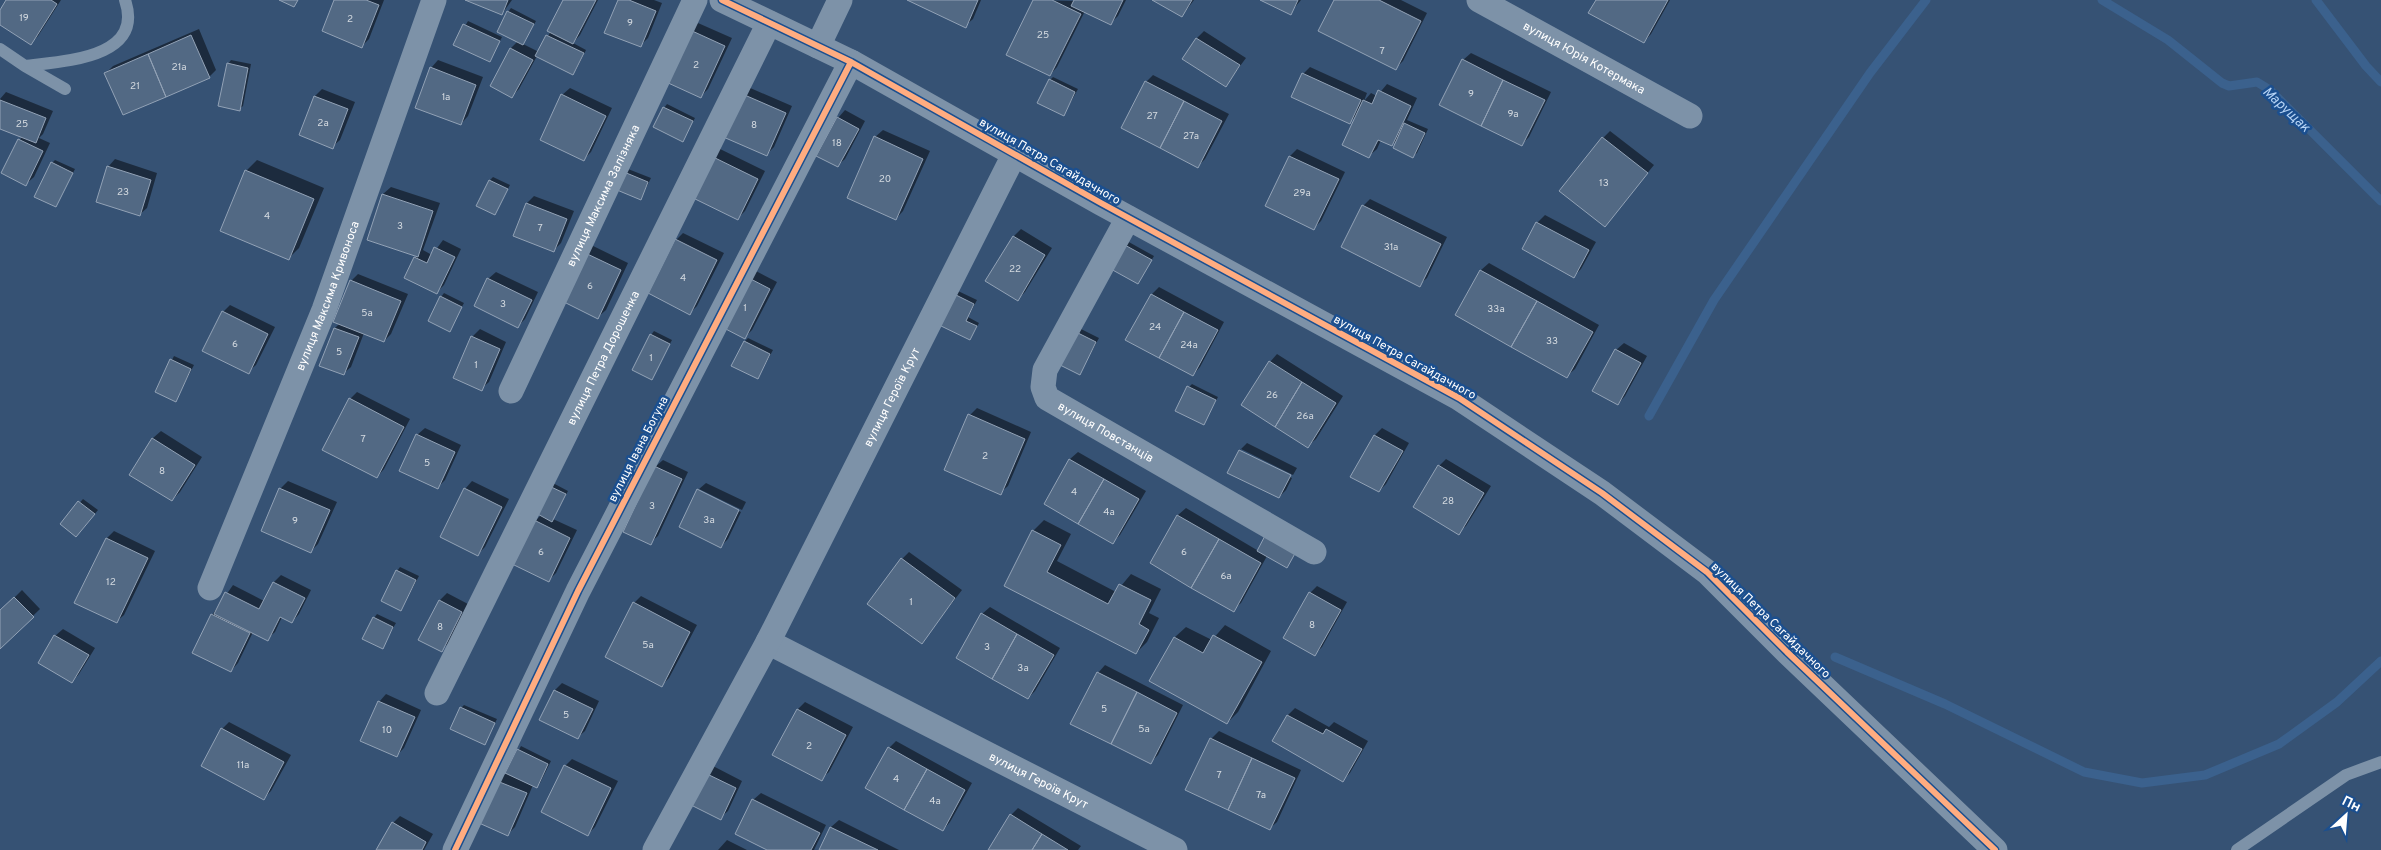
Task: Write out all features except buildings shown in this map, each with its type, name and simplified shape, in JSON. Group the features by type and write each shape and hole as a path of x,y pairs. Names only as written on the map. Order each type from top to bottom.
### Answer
{"street":[{"name":"вулиця Максима Кривоноса","path":"210,588 324,310 434,0"},
{"name":"вулиця Максима Залізняка","path":"511,391 694,0"},
{"name":"вулиця Петра Сагайдачного","path":"722,0 851,62 1128,218 1459,398 1602,493 1707,572 1794,659 1995,850"},
{"path":"818,46 840,0"},
{"name":"вулиця Юрія Котермака","path":"1479,0 1690,116"},
{"name":"вулиця Петра Дорошенка","path":"437,693 769,23"},
{"name":"вулиця Івана Богуна","path":"455,850 578,590 851,62"},
{"name":"вулиця Героїв Крут","path":"655,850 768,642 1015,153"},
{"name":"вулиця Повстанців","path":"1128,218 1045,370 1043,387 1047,398 1314,552"},
{"name":"вулиця Героїв Крут","path":"768,642 1175,850"}],"lane":[{"path":"25,66 98,54 118,42 127,26 125,0"},
{"path":"0,49 65,89"},
{"path":"2237,850 2346,774 2376,762 2381,762"}],"waterway":[{"path":"1649,416 1714,300 1870,73 1926,0"},
{"name":"Марущак","path":"2102,0 2168,40 2222,83 2229,86 2257,82 2270,90 2381,201"},
{"name":"Марущак","path":"2316,0 2366,66 2381,82"},
{"path":"1835,657 1945,704 2084,772 2142,783 2205,775 2279,744 2337,702 2381,661"}],"cycle path":[{"path":"722,0 851,62 1101,203 1459,398 1602,493 1707,572 1787,652 1995,850"},
{"path":"455,850 578,591 851,62"}]}
